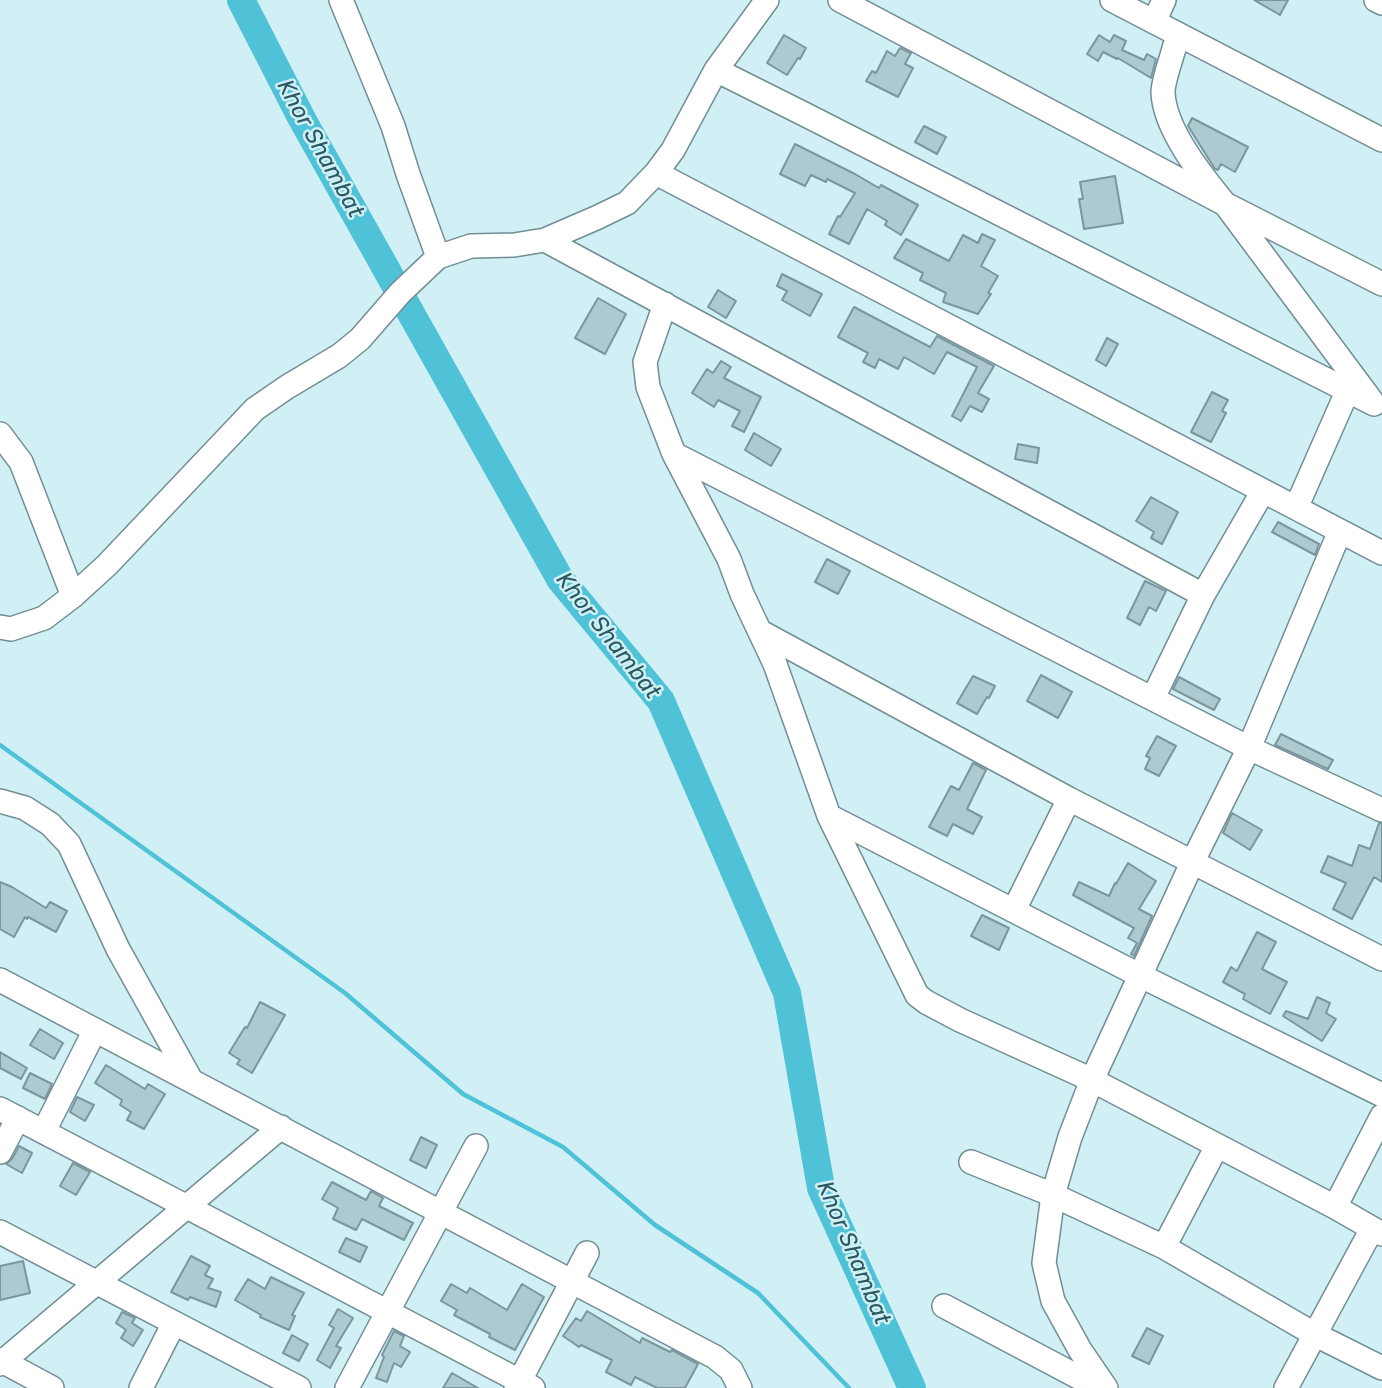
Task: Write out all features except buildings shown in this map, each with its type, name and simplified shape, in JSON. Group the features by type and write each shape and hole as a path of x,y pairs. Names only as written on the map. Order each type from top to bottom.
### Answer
{"street":[{"path":"341,0 388,113 438,257"},
{"path":"0,627 11,629 44,618 73,596 107,565 255,409 340,356 360,340 400,293 438,257 471,246 514,245 544,240 628,203 673,150 716,71 767,0"},
{"path":"840,0 1382,284"},
{"path":"1112,0 1382,140"},
{"path":"1154,22 1164,0"},
{"path":"1376,0 1382,3"},
{"path":"1178,34 1163,90 1166,111 1174,129 1201,175 1378,410"},
{"path":"716,71 1378,410"},
{"path":"656,173 1382,553"},
{"path":"544,240 1203,595"},
{"path":"665,304 645,362 648,387 674,454 729,559 742,594 775,664 829,816 917,995 960,1020 1092,1080 1377,1231 1314,1334 1286,1388"},
{"path":"1296,508 1347,392"},
{"path":"0,434 21,462 73,596"},
{"path":"674,454 1249,748 1381,806"},
{"path":"1153,698 1203,595 1262,491"},
{"path":"1106,1388 1080,1350 1053,1301 1044,1263 1053,1195 1070,1137 1092,1080 1193,861 1249,748 1340,531"},
{"path":"761,632 1069,799 1382,959"},
{"path":"1014,910 1069,799"},
{"path":"0,801 24,808 50,824 69,844 118,948 191,1080"},
{"path":"829,816 1141,976 1382,1095"},
{"path":"0,981 715,1357 730,1370 740,1388"},
{"path":"44,1131 95,1030"},
{"path":"0,1152 9,1113 523,1386 587,1253"},
{"path":"1335,1208 1382,1115"},
{"path":"52,1388 1,1362 281,1127"},
{"path":"347,1388 476,1146"},
{"path":"1164,1247 1217,1146"},
{"path":"971,1161 1053,1195 1164,1247 1314,1334 1382,1368"},
{"path":"0,1232 299,1388"},
{"path":"944,1306 1099,1388"},
{"path":"141,1388 174,1323"}],"waterway":[{"name":"Khor Shambat","path":"241,0 302,119 560,579 661,701 787,993 821,1188 912,1388"},
{"path":"0,745 345,993 463,1094 563,1147 655,1225 758,1293 849,1388"}]}
